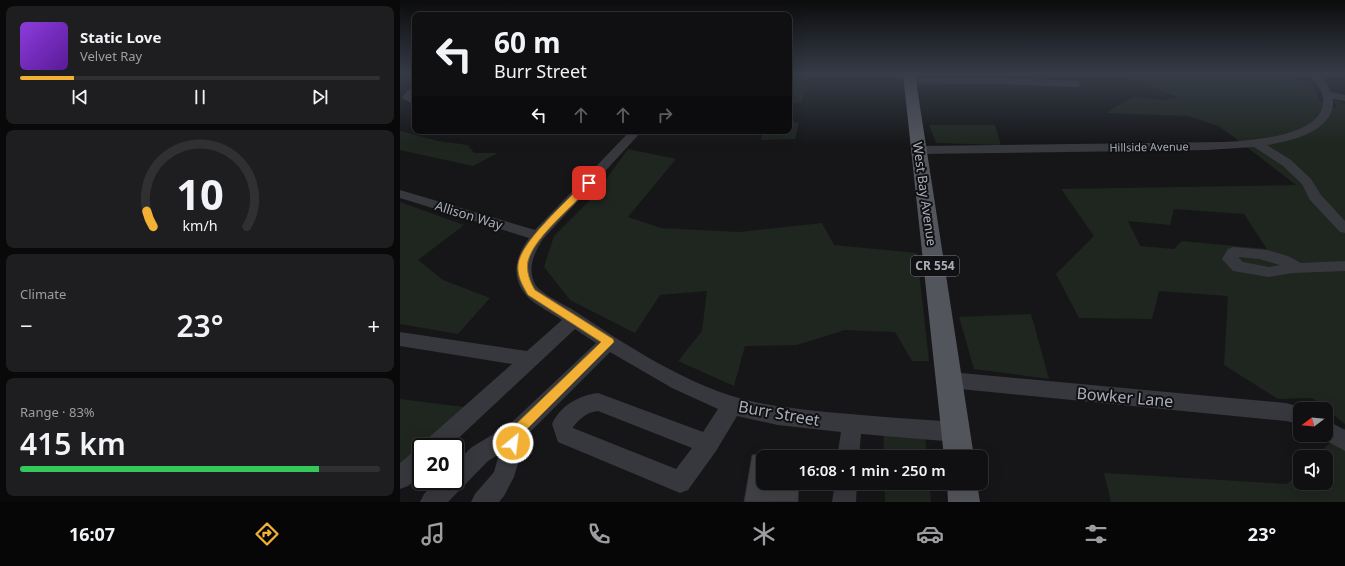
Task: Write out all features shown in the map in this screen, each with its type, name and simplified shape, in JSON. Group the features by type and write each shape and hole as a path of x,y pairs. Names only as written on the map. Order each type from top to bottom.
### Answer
{"main road":[{"name":"West Bay Avenue","path":"912,97 958,450"},
{"path":"963,490 964,502"}],"street":[{"name":"Hillside Avenue","path":"919,150 1145,147 1256,143 1289,137 1316,124 1326,111 1330,101 1329,97"},
{"name":"Burr Street","path":"633,134 538,236 528,249 523,261 525,283 532,292 609,342 688,387 732,405 756,412 790,417 852,424 956,432"},
{"path":"1256,143 1287,163 1306,182 1315,197 1345,229"},
{"name":"Allison Way","path":"400,194 538,236"},
{"path":"1300,268 1345,266"},
{"path":"444,438 529,359 572,321 575,321"},
{"path":"400,339 529,359"},
{"path":"464,470 480,454 517,431 609,342"},
{"name":"Bowker Lane","path":"950,380 1293,414"},
{"path":"708,444 598,402 591,402 576,409 562,424 562,430 565,436 680,482 708,444 732,405"},
{"path":"849,450 852,424"},
{"path":"483,502 496,488 503,476 517,431"},
{"path":"1333,434 1345,441"},
{"path":"400,478 412,467"},
{"path":"432,502 444,490"},
{"path":"844,502 845,490"}],"shaded area":[{"path":"792,97 803,97 802,102 792,104"},
{"path":"1132,97 1165,100 1176,97 1318,97 1319,100 1337,109 1334,100 1345,104 1345,424 1333,415 1333,402 1317,402 1312,398 1278,399 1224,365 1228,296 1159,291 1152,319 1079,318 1056,274 1094,236 1061,189 1296,185 1219,126 1188,116 1106,113","holes":["1174,209 1244,214 1267,249 1182,241 1174,249 1140,246 1128,221 1170,225"]},
{"path":"792,121 799,123 795,139 761,140 762,134 792,134"},
{"path":"929,125 995,125 1001,145 936,143"},
{"path":"400,131 438,141 468,145 474,153 498,153 473,166 404,151 400,150"},
{"path":"628,149 676,159 628,217 661,228 739,232 822,223 834,245 917,253 929,361 912,361 895,332 845,330 797,345 745,346 734,386 678,361 702,331 707,291 660,295 635,333 570,300 544,267 554,236 593,197"},
{"path":"400,202 464,225 418,260 443,280 490,298 458,334 400,324"},
{"path":"1031,314 1049,379 974,369 959,317"},
{"path":"400,399 464,407 429,438 412,438 412,453 400,464"},
{"path":"883,421 924,425 926,450 884,450"},
{"path":"1345,428 1345,502 1111,502 1104,473 1287,484 1293,478 1293,490 1333,490 1333,450 1322,450 1331,442 1333,442 1333,440"},
{"path":"885,490 930,490 931,502 885,502"}],"building":[{"path":"752,455 756,455 756,490 799,490 798,502 744,502"}],"route":[{"path":"513,443 517,431 609,342 532,292 525,283 523,270 523,261 528,249 538,236 589,183"}]}
